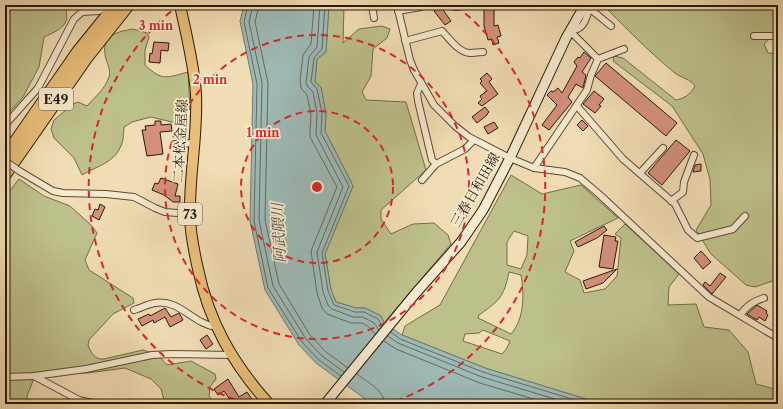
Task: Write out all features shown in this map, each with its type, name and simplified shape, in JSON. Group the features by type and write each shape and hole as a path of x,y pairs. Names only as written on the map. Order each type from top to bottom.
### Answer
{"highway":[{"name":"E49","path":"5,174 63,89 116,5"},
{"name":"E49","path":"5,157 42,102 106,23 128,5"}],"main road":[{"name":"二本松金屋線","path":"180,5 193,68 196,94 190,214 194,252 202,286 216,327 232,355 256,390 269,404"},
{"name":"三春日和田線","path":"325,404 420,288 460,242 483,210 510,158 556,57 570,31 588,6"}],"street":[{"path":"5,126 38,88 74,19 82,12 99,11 106,5"},
{"path":"372,5 374,18"},
{"path":"449,5 455,7 470,5"},
{"path":"588,6 611,26"},
{"path":"421,7 398,8 410,60 421,84 434,105 461,131 474,140 534,168 565,172 580,178 709,297 778,338"},
{"path":"405,41 442,31 465,52 483,52"},
{"path":"570,31 598,58"},
{"path":"754,36 778,36"},
{"path":"534,168 587,90 598,58 624,49"},
{"path":"421,84 417,93 418,101 432,160 436,164"},
{"path":"577,106 623,159 675,204 688,230 697,238 733,229 745,216"},
{"path":"422,180 436,164 465,149 474,140"},
{"path":"175,144 194,143"},
{"path":"640,173 663,148"},
{"path":"671,201 683,192 684,182 694,155"},
{"path":"5,161 53,191 134,197 165,212 190,214"},
{"path":"740,315 746,307 754,301 764,298"},
{"path":"134,310 153,303 161,302 171,304 179,307 202,324 216,327"},
{"path":"5,377 34,376 86,369 152,355 232,355"},
{"path":"34,376 79,400 97,404"}],"green space":[{"path":"5,5 64,5 67,17 63,26 44,37 39,67 23,97 5,117"},
{"path":"329,5 344,5 343,43 359,29 382,26 390,29 387,38 373,49 371,76 362,92 366,100 406,102 426,170 381,210 381,219 391,234 413,224 434,223 448,235 451,244 384,323 381,316 365,308 356,308 336,302 331,290 325,254 353,186 325,131 326,113 321,87 315,82 317,59 326,52"},
{"path":"603,5 778,5 778,31 764,44 768,53 778,54 778,279 755,287 746,285 711,254 696,230 711,205 710,180 703,154 672,106 613,61 614,56 623,58 676,100 687,96 695,86 691,82 677,75 656,57"},
{"path":"133,29 147,33 149,37 145,50 145,65 156,74 169,77 188,72 190,109 180,124 151,117 132,122 124,127 122,144 118,152 104,164 82,175 74,158 54,138 51,129 54,120 73,104 78,102 87,106 100,93 110,75 105,52 105,45 107,41 115,34"},
{"path":"511,175 542,194 581,185 618,218 570,241 574,251 565,272 580,280 584,293 605,289 617,276 621,238 615,234 625,224 679,274 669,287 668,305 696,304 704,327 729,330 748,352 756,384 778,390 778,404 602,404 485,368 402,335 405,326 440,305","holes":["514,231 528,236 527,255 521,269 507,265 507,242","509,272 521,275 523,290 521,313 516,328 511,334 478,318 479,315 500,298","483,330 510,341 502,354 463,341 465,334 479,333"]},
{"path":"19,179 44,196 70,206 91,225 97,233 85,260 89,270 133,298 134,303 113,314 89,340 88,345 93,355 104,359 143,350 158,355 167,365 191,361 215,374 216,379 210,387 209,396 215,404 165,404 161,389 151,379 125,368 88,373 36,373 27,396 27,404 5,404 5,197"}],"water":[{"name":"阿武隈川","path":"244,5 329,5 326,52 317,59 315,82 321,87 326,113 325,131 353,186 325,254 331,290 336,302 356,308 365,308 381,316 384,323 402,335 485,368 602,404 372,404 316,363 299,345 265,290 250,221 253,84 240,21"}],"building":[{"path":"440,6 451,21 445,25 434,11"},
{"path":"484,8 494,8 494,26 498,25 501,36 497,37 499,43 493,45 492,39 488,40 484,26"},
{"path":"154,42 169,43 168,51 161,50 160,63 149,62 150,53 152,54"},
{"path":"584,52 591,58 582,72 586,75 583,88 576,84 568,97 572,102 549,130 542,125 557,105 547,95 551,91 553,92 558,88 562,93 577,66 574,62 578,57 580,58"},
{"path":"606,63 677,123 666,136 595,76"},
{"path":"487,73 492,79 489,82 498,94 482,106 478,103 482,99 480,96 487,91 480,83 482,81 480,79"},
{"path":"594,91 604,99 599,105 601,106 595,113 583,104"},
{"path":"485,107 489,112 477,123 472,117"},
{"path":"582,120 588,126 583,131 577,125"},
{"path":"155,121 161,121 161,125 171,124 172,131 160,132 163,154 147,156 142,130 146,130 145,126 155,125"},
{"path":"494,122 498,128 488,134 484,127"},
{"path":"676,140 690,151 662,185 648,173"},
{"path":"701,164 701,171 693,172 695,165"},
{"path":"161,178 178,184 175,196 180,196 180,202 173,202 164,195 152,190 155,183 158,184"},
{"path":"100,204 105,207 99,220 92,216 95,209 98,210"},
{"path":"604,226 607,230 597,238 578,247 575,242"},
{"path":"604,235 616,237 615,241 618,241 613,269 599,267"},
{"path":"701,251 711,262 703,269 694,258"},
{"path":"617,269 603,283 586,289 583,281"},
{"path":"720,273 726,277 712,294 703,285 705,282 710,286"},
{"path":"757,305 767,311 766,313 768,315 765,321 759,317 757,320 747,314"},
{"path":"165,308 171,317 179,313 183,320 170,327 165,317 154,323 153,320 142,326 138,319 149,314 150,316"},
{"path":"207,335 213,344 206,349 200,340"},
{"path":"228,379 239,397 247,392 252,399 244,404 233,404 224,391 218,395 214,389"}]}
